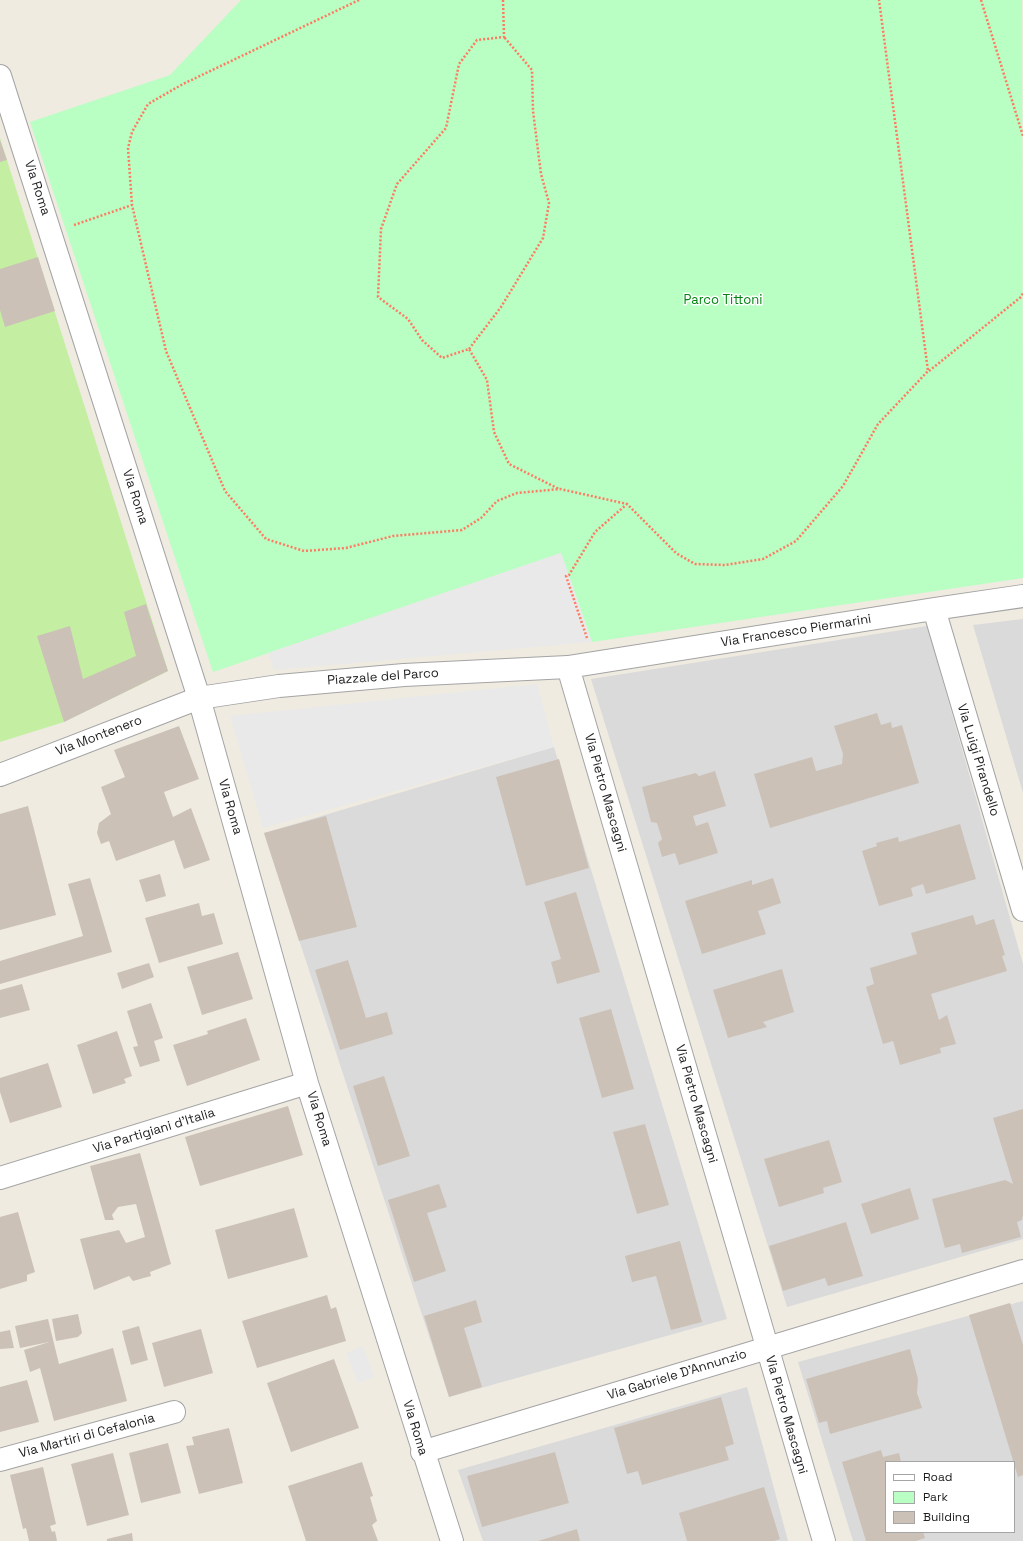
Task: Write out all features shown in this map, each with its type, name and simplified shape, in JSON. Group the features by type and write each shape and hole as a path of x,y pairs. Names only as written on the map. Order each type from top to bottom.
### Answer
{"street":[{"name":"Via Roma","path":"0,76 52,232 199,698 307,1083 422,1452 452,1541"},
{"name":"Via Francesco Piermarini","path":"568,667 934,608 1023,596"},
{"name":"Via Luigi Pirandello","path":"934,608 1023,910"},
{"name":"Piazzale del Parco","path":"199,698 279,686 404,675 568,667"},
{"name":"Via Pietro Mascagni","path":"568,667 766,1348 824,1541"},
{"name":"Via Montenero","path":"0,775 199,698"},
{"name":"Via Partigiani d'Italia","path":"0,1178 307,1083"},
{"name":"Via Gabriele D'Annunzio","path":"422,1452 1023,1271"},
{"name":"Via Martiri di Cefalonia","path":"0,1460 174,1412"}],"path":[{"path":"359,0 183,84 148,104 132,132 128,148 132,206 166,351 225,491 266,539 304,551 346,548 393,536 462,530 480,518 497,501 517,493 560,489"},
{"path":"503,0 504,37 532,70 533,111 541,174 549,203 542,238 501,307 469,349 442,358 422,340 408,319 378,297 381,229 397,184 446,128 459,64 477,40 504,37"},
{"path":"879,0 928,371"},
{"path":"981,0 1023,136"},
{"path":"52,232 132,206"},
{"path":"469,349 487,380 494,432 509,464 560,489 627,504 676,553 695,564 724,565 762,559 796,541 843,486 878,424 928,371 1023,293"},
{"path":"588,642 566,576 569,575 595,532 627,504"}],"shaded area":[{"path":"561,553 592,642 274,670 268,653"},
{"path":"1023,619 1023,793 973,625"},
{"path":"927,626 1023,964 1023,1239 787,1307 591,679"},
{"path":"537,684 554,747 263,828 230,716"},
{"path":"554,747 727,1319 449,1397 264,833"},
{"path":"1023,1301 1023,1541 853,1541 798,1362"},
{"path":"363,1346 374,1377 358,1383 346,1353"},
{"path":"747,1387 788,1541 483,1541 458,1470"}],"green space":[{"name":"Parco Tittoni","path":"241,0 1022,0 1023,578 592,642 561,553 213,672 30,122 170,75"},
{"path":"0,138 168,671 64,722 0,742"}],"building":[{"path":"0,140 7,160 0,162"},
{"path":"38,257 55,311 5,327 0,310 0,269"},
{"path":"146,604 168,671 64,722 37,636 70,626 83,679 136,656 124,612"},
{"path":"877,713 881,725 891,722 892,728 902,725 919,783 770,828 754,774 812,757 816,771 842,764 843,754 834,726"},
{"path":"179,726 199,779 164,792 173,817 191,808 210,860 184,869 174,840 116,861 109,841 101,844 97,833 99,823 111,814 101,787 125,777 114,750"},
{"path":"559,759 589,868 526,886 496,777"},
{"path":"715,771 726,806 693,816 696,826 708,822 718,853 679,865 675,853 662,857 658,843 662,839 657,823 651,822 642,787 696,773 699,776"},
{"path":"28,806 56,915 0,930 0,814"},
{"path":"326,816 357,927 299,941 264,833"},
{"path":"960,824 976,879 926,894 923,884 911,888 913,896 879,906 862,851 877,846 876,843 898,837 899,842"},
{"path":"160,874 166,896 146,902 139,880"},
{"path":"90,878 112,952 0,984 0,961 83,936 68,884"},
{"path":"773,878 781,903 758,911 766,934 702,954 685,901 752,880 752,885"},
{"path":"576,892 600,972 557,984 551,962 561,959 544,902"},
{"path":"199,903 202,916 214,913 223,944 159,963 145,918"},
{"path":"973,915 976,925 994,919 1005,955 1002,956 1007,971 931,994 939,1020 947,1015 956,1044 940,1048 941,1053 900,1065 893,1041 883,1044 866,987 874,984 870,968 917,954 911,933"},
{"path":"238,952 253,999 202,1015 187,967"},
{"path":"348,960 366,1018 387,1012 393,1034 340,1050 315,970"},
{"path":"149,963 154,977 122,989 117,973"},
{"path":"782,969 794,1012 763,1022 767,1027 728,1038 713,990"},
{"path":"22,984 30,1010 0,1018 0,990"},
{"path":"151,1003 163,1038 154,1041 160,1061 140,1067 133,1047 138,1046 127,1011"},
{"path":"611,1009 634,1089 602,1098 579,1018"},
{"path":"246,1018 260,1060 187,1086 173,1045 208,1034 207,1031"},
{"path":"117,1031 132,1076 124,1079 126,1083 93,1094 77,1045"},
{"path":"48,1063 62,1107 10,1123 0,1092 0,1078"},
{"path":"384,1076 410,1156 378,1166 353,1086"},
{"path":"288,1106 303,1155 200,1186 185,1137"},
{"path":"1023,1109 1023,1214 1022,1220 1017,1222 1021,1237 962,1253 960,1244 945,1248 932,1199 1005,1180 1013,1184 993,1118"},
{"path":"645,1124 669,1205 637,1214 613,1132"},
{"path":"829,1140 842,1182 823,1188 824,1193 779,1207 764,1159"},
{"path":"140,1153 171,1264 150,1272 151,1276 133,1281 129,1276 94,1290 80,1239 119,1230 126,1243 145,1237 136,1204 118,1207 112,1215 114,1220 105,1220 90,1166"},
{"path":"439,1184 447,1207 427,1213 446,1271 414,1282 388,1200"},
{"path":"910,1188 919,1219 871,1234 861,1204"},
{"path":"294,1208 308,1257 228,1279 215,1230"},
{"path":"18,1212 35,1272 27,1275 27,1281 0,1289 0,1217"},
{"path":"846,1222 863,1276 828,1286 825,1278 783,1291 769,1246"},
{"path":"680,1241 702,1322 671,1330 656,1276 632,1282 625,1256"},
{"path":"327,1295 331,1309 336,1307 346,1341 257,1368 242,1321"},
{"path":"476,1300 482,1322 464,1328 482,1387 449,1397 424,1316"},
{"path":"1010,1303 1023,1345 1023,1475 1018,1477 1015,1461 1013,1461 969,1315"},
{"path":"78,1314 82,1333 78,1337 56,1341 52,1319"},
{"path":"48,1319 59,1364 113,1348 127,1401 54,1421 40,1368 30,1372 24,1350 49,1342 20,1348 15,1326"},
{"path":"139,1326 148,1360 131,1365 122,1331"},
{"path":"201,1329 213,1373 164,1387 152,1343"},
{"path":"10,1330 14,1348 0,1349 0,1332"},
{"path":"910,1349 918,1379 917,1393 922,1408 830,1434 827,1421 819,1423 806,1379"},
{"path":"334,1359 359,1428 291,1452 267,1383"},
{"path":"27,1380 39,1422 0,1432 0,1387"},
{"path":"721,1397 734,1444 725,1447 729,1460 642,1485 638,1471 627,1474 614,1428"},
{"path":"229,1428 243,1483 199,1494 186,1446 194,1445 192,1437"},
{"path":"168,1443 181,1493 141,1503 129,1453"},
{"path":"881,1450 883,1457 899,1453 901,1461 885,1461 885,1533 923,1533 925,1538 916,1541 866,1541 842,1462"},
{"path":"555,1452 569,1503 482,1527 467,1476"},
{"path":"113,1453 129,1515 87,1526 71,1464"},
{"path":"362,1462 373,1496 370,1497 377,1521 372,1525 378,1541 306,1541 288,1486"},
{"path":"43,1467 56,1524 50,1526 52,1532 55,1531 57,1541 29,1541 26,1528 23,1529 10,1475"},
{"path":"764,1487 780,1539 774,1541 687,1541 679,1513"},
{"path":"577,1529 580,1541 538,1541"},
{"path":"132,1533 133,1541 107,1541 107,1539"}]}
